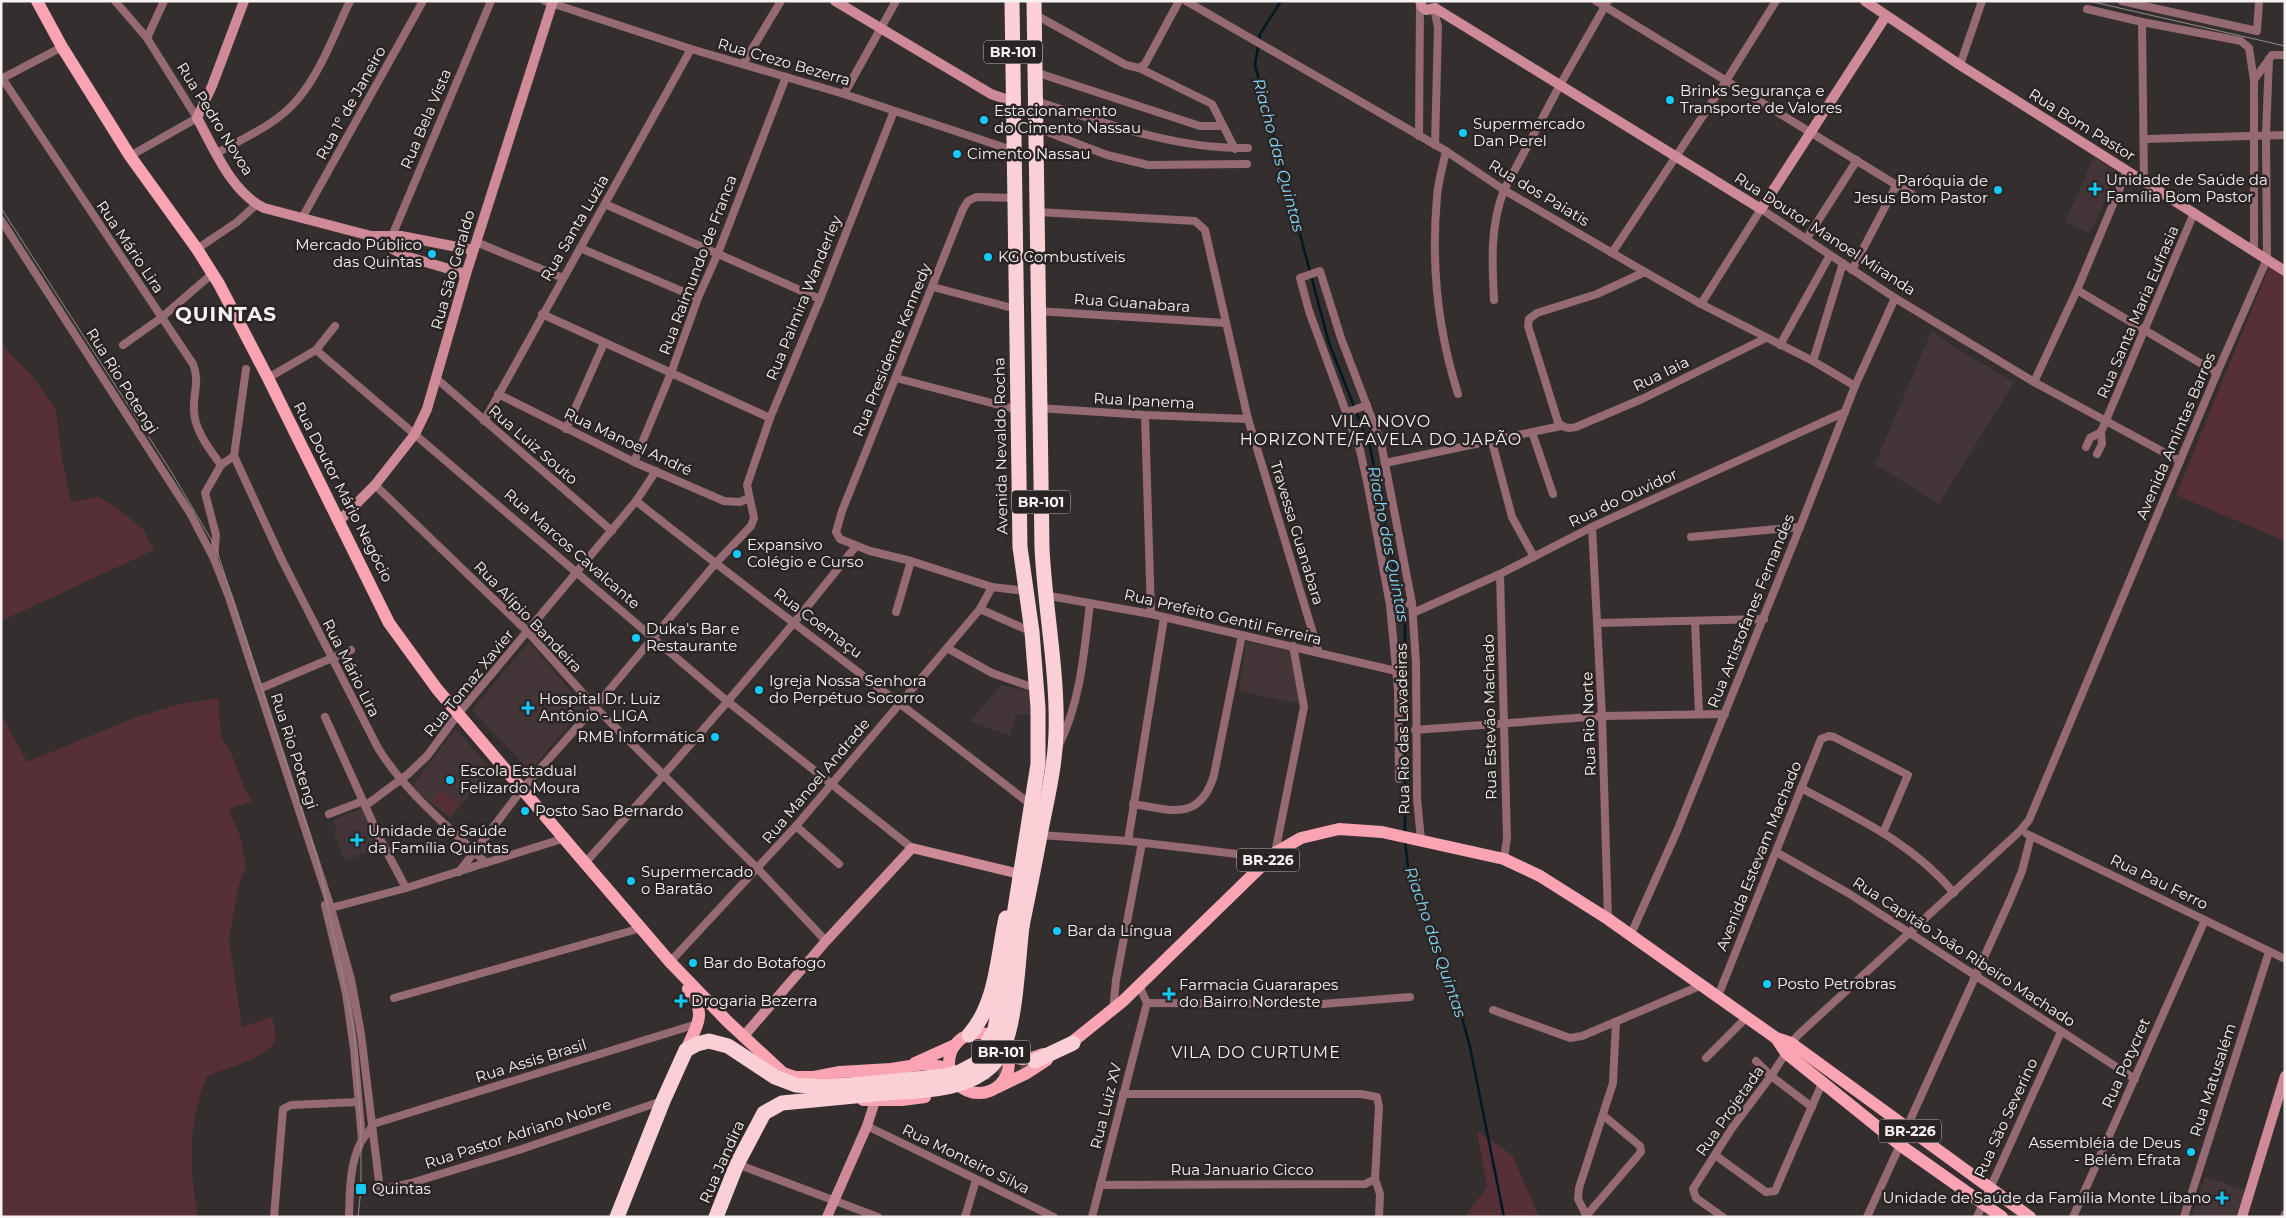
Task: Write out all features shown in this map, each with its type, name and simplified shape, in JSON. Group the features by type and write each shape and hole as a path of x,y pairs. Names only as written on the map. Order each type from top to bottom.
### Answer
{"highway":[{"name":"Avenida Nevaldo Rocha","path":"1012,1 1020,547 1032,632 1037,689 1038,764 1018,881"},
{"name":"BR-101","path":"686,1050 708,1041 721,1043 776,1077 796,1085 882,1092 960,1072 977,1063 995,1029 1017,930 1036,858 1055,753 1056,694 1044,595 1037,311 1038,209 1034,8"},
{"path":"1014,102 1027,109 1031,119 1033,188 1038,209"},
{"path":"1007,1052 1014,1028 1037,894 1036,858"},
{"path":"969,1035 980,1023 989,1002 1007,913 1018,881"},
{"name":"BR-101","path":"1017,930 1018,881"},
{"path":"1035,1062 1073,1042"},
{"path":"617,1217 663,1101 686,1050"},
{"path":"796,1085 818,1081 860,1078"},
{"name":"Rua Jandira","path":"716,1217 737,1164 764,1113 782,1103 853,1097 882,1092"}],"main road":[{"name":"Rua Doutor Mário Negócio","path":"37,1 62,47 130,156 213,273 268,378 389,623 437,688 585,863 670,962 743,1037 783,1073 795,1078 923,1064 950,1068"},
{"name":"BR-226","path":"969,1091 986,1092 998,1087 1027,1073 1073,1042 1113,1010 1273,856 1301,838 1339,829 1382,832 1504,860 1540,876 1631,934 1776,1038 1825,1077 1900,1145 2002,1217"},
{"name":"Rua Doutor Mário Negócio","path":"670,962 697,1000 701,1018 686,1050"},
{"path":"969,1091 956,1082 950,1068 952,1052 956,1045 969,1035 987,1034 995,1038 1007,1052 1009,1066 1006,1078 998,1087"},
{"name":"BR-226","path":"1007,1052 1015,1058 1024,1060 1073,1042"},
{"name":"Rua Doutor Mário Negócio","path":"908,1066 956,1045"},
{"name":"BR-226","path":"1825,1077 1906,1129 2030,1217"},
{"path":"882,1092 969,1091"}],"street":[{"name":"Rua Pedro Novoa","path":"116,1 147,38 236,183 257,204 371,236 392,236 474,246"},
{"path":"147,38 164,1"},
{"path":"130,156 197,118 212,86 244,1"},
{"path":"216,152 275,120 298,100 322,59 350,1"},
{"name":"Rua 1º de Janeiro","path":"302,218 424,1"},
{"name":"Rua Bela Vista","path":"389,248 392,236 491,1"},
{"path":"743,64 781,1"},
{"path":"835,1 991,94 1014,102"},
{"path":"844,94 879,28 896,1"},
{"path":"1139,68 1145,64 1179,1"},
{"name":"Rua dos Paiatis","path":"1186,1 1446,151 1504,190 1645,272 1701,304 1813,361 1855,386"},
{"path":"1596,1 1607,4 1726,81 1916,197"},
{"path":"1612,253 1726,81 1776,1"},
{"name":"Rua Bom Pastor","path":"1865,1 1960,65 2285,271"},
{"path":"1960,65 1982,1"},
{"path":"2122,1 2140,3 2257,31 2259,1"},
{"name":"Rua Crezo Bezerra","path":"550,2 691,49 844,94 1015,151"},
{"name":"Rua São Geraldo","path":"338,522 375,485 415,434 427,409 474,246 550,2"},
{"path":"1420,2 1420,136"},
{"name":"Rua Doutor Manoel Miranda","path":"1420,2 1426,10 1436,5 1458,23 1760,209 1895,298 2034,382 2180,460"},
{"path":"1494,300 1492,230 1504,190 1560,85 1607,4"},
{"path":"1435,145 1438,27 1436,5"},
{"path":"1034,8 1126,65 1139,68 1212,104 1235,148"},
{"path":"2087,9 2142,22 2241,41 2248,48 2254,80 2254,252"},
{"path":"1701,304 1760,209 1886,16"},
{"path":"2142,22 2144,183"},
{"path":"2,79 62,47"},
{"name":"Rua Santa Luzia","path":"484,421 691,49"},
{"path":"2254,80 2269,58 2275,54 2285,55"},
{"name":"Avenida Amintas Barros","path":"1909,934 2020,831 2029,820 2180,460 2267,259 2266,134 2269,58"},
{"path":"1035,72 1200,126 1224,126"},
{"name":"Rua Raimundo de Franca","path":"634,462 671,373 698,298 718,253 786,77"},
{"name":"Rua Mário Lira","path":"2,79 41,134 196,370 197,384 194,420 221,465"},
{"path":"1036,101 1117,127 1209,146 1248,148"},
{"name":"Rua Palmira Wanderley","path":"715,564 750,526 754,518 748,498 748,485 770,418 820,299 894,111"},
{"path":"1037,128 1107,155 1148,165 1247,164"},
{"path":"2144,139 2266,134 2285,135"},
{"path":"1446,151 1437,195 1435,259 1442,333 1447,359 1458,394"},
{"path":"1806,238 1857,160"},
{"path":"2034,382 2077,290 2127,171"},
{"path":"1852,270 1897,184"},
{"name":"Rua Presidente Kennedy","path":"856,546 840,539 836,532 842,511 968,201 976,197 1015,198"},
{"path":"197,249 237,222 257,204"},
{"path":"605,204 820,299"},
{"name":"Travessa Guanabara","path":"1038,209 1195,220 1205,230 1248,419 1319,653"},
{"name":"Rua Santa Maria Eufrasia","path":"2100,432 2107,421 2194,213"},
{"name":"Rua Rio Potengi","path":"1,220 190,513 214,560 259,689 331,908 356,1006 373,1124 380,1190"},
{"name":"Rua Pedro Novoa","path":"371,236 405,256 466,274"},
{"path":"474,246 562,278"},
{"path":"580,248 698,298"},
{"path":"1780,345 1830,254"},
{"path":"1813,361 1843,263"},
{"name":"Rua Rio das Lavadeiras","path":"1399,779 1399,717 1392,605 1360,450 1349,411 1308,311 1302,278 1320,271 1341,338 1381,443 1413,614 1416,663 1415,730 1419,840"},
{"path":"1563,427 1558,422 1528,326 1529,319 1537,313 1597,294 1645,272"},
{"path":"123,345 161,318 213,273"},
{"path":"933,288 1016,310"},
{"path":"2077,290 2217,373"},
{"name":"Rua Artistofanes Fernandes","path":"1631,934 1677,831 1764,619 1855,386 1895,298"},
{"name":"Rua Guanabara","path":"1037,311 1225,323"},
{"path":"542,314 770,418"},
{"path":"268,378 316,350 335,326"},
{"name":"Rua Iaia","path":"1385,463 1492,442 1532,432 1576,427 1642,399 1766,338"},
{"path":"566,429 604,343"},
{"name":"Rua Marcos Cavalcante","path":"316,350 727,701 912,848 1018,881"},
{"path":"214,560 216,535 205,493 221,465 234,456 246,368"},
{"name":"Rua Luiz Souto","path":"437,378 612,531"},
{"path":"896,378 1018,410"},
{"name":"Rua Manoel André","path":"498,394 634,462 724,501 740,502 748,498"},
{"path":"1349,411 1366,405"},
{"name":"Rua Ipanema","path":"1039,408 1248,419"},
{"name":"Rua do Ouvidor","path":"1413,614 1500,574 1592,527 1845,412"},
{"path":"1145,415 1151,614"},
{"path":"1532,432 1553,494"},
{"path":"2086,447 2090,438 2100,432 2102,444 2097,454"},
{"path":"1492,442 1512,517 1534,557"},
{"name":"Rua Mário Lira","path":"234,456 331,660 378,748 401,780 486,863"},
{"name":"Rua Tomaz Xavier","path":"329,814 364,803 401,780 427,756 459,713 612,531 636,501 656,471"},
{"name":"Rua Alípio Bandeira","path":"375,485 528,632 595,707 758,869 826,941"},
{"name":"Rua Coemaçu","path":"636,501 715,564 796,623 1030,804"},
{"name":"Rua Rio Norte","path":"1592,527 1602,716 1608,919"},
{"path":"1691,537 1800,527"},
{"path":"585,863 796,623 856,546 992,587 1025,591"},
{"path":"896,612 911,562"},
{"path":"459,872 523,788 595,707 715,564"},
{"name":"Rua Estevão Machado","path":"1500,574 1507,838 1504,860"},
{"name":"Rua Manoel Andrade","path":"670,962 796,826 980,608 992,587"},
{"name":"Rua Prefeito Gentil Ferreira","path":"1044,595 1151,614 1396,670"},
{"path":"1055,753 1070,722 1078,695 1090,603"},
{"path":"1392,605 1410,603"},
{"path":"980,608 1032,632"},
{"path":"1128,841 1164,618"},
{"path":"1598,623 1764,619"},
{"path":"1695,621 1699,713"},
{"path":"1133,804 1175,811 1186,810 1196,805 1204,797 1214,775 1242,635"},
{"path":"1040,835 1128,841 1273,856 1304,707 1293,646"},
{"path":"947,648 992,673 1037,689"},
{"path":"259,689 351,650"},
{"path":"1415,730 1602,716 1725,714"},
{"path":"325,717 380,841 406,888"},
{"name":"Avenida Estevam Machado","path":"1718,996 1802,788 1818,742 1824,737 1834,737 1908,775 1883,833"},
{"path":"1802,788 1883,833 1923,860 1954,893"},
{"path":"796,826 839,864"},
{"name":"Rua Pau Ferro","path":"2020,831 2285,960"},
{"path":"1906,1129 2019,878 2031,836"},
{"path":"331,908 406,888 564,838"},
{"path":"1113,1010 1116,980 1142,843"},
{"path":"743,1037 826,941 912,848"},
{"name":"Rua Capitão João Ribeiro Machado","path":"1776,852 1848,893 2135,1079"},
{"name":"Rua Rio Potengi","path":"324,886 324,898 346,993 354,1049 362,1140"},
{"name":"Rua Potycret","path":"2073,1217 2205,920"},
{"path":"394,998 641,928"},
{"name":"Rua Projetada","path":"1723,1217 1696,1198 1693,1189 1715,1155 1797,1036 1909,934"},
{"name":"Rua Matusalém","path":"2184,1217 2268,952"},
{"path":"1139,985 1147,1003 1322,1004 1410,997"},
{"path":"1493,1010 1570,1038 1582,1036 1702,985"},
{"name":"Rua Luiz XV","path":"1092,1217 1147,1003"},
{"path":"1706,1058 1747,1018"},
{"path":"1604,1116 1640,1146 1641,1152 1586,1216 1578,1198 1579,1188 1604,1116 1614,1074 1616,1022"},
{"name":"Rua Assis Brasil","path":"373,1124 697,1024"},
{"name":"Rua São Severino","path":"1977,1217 1988,1188 2061,1032"},
{"path":"1756,1061 1771,1076 1812,1107"},
{"path":"2242,1217 2285,1076"},
{"path":"1715,1155 1766,1192 1775,1191 1825,1077"},
{"path":"827,1217 882,1092"},
{"path":"1123,1094 1361,1094 1377,1096 1380,1107 1376,1176 1380,1194 1379,1217"},
{"name":"Rua Pastor Adriano Nobre","path":"380,1190 411,1183 519,1150 663,1101"},
{"path":"274,1217 283,1109 292,1105 358,1102"},
{"name":"Rua Rio Potengi","path":"349,1217 352,1167 362,1140 373,1124"},
{"name":"Rua Monteiro Silva","path":"867,1126 1054,1217"},
{"path":"1867,1217 1900,1145"},
{"path":"737,1164 878,1217"},
{"name":"Rua Januario Cicco","path":"1100,1184 1365,1184 1376,1176"},
{"path":"965,1217 976,1180"}],"shaded area":[{"name":"Unidade de Saúde da Família Bom Pastor","path":"2094,157 2118,172 2090,233 2065,222"},
{"path":"2270,265 2285,275 2285,541 2176,495"},
{"path":"1932,330 1953,347 2014,382 1939,504 1875,464"},
{"path":"1,340 5,349 31,374 56,410 62,459 71,502 98,497 117,508 143,529 154,550 1,621"},
{"name":"Hospital Dr. Luiz Antônio - LIGA","path":"529,642 584,707 530,771 472,710"},
{"path":"1246,642 1289,650 1300,704 1239,691"},
{"path":"1001,685 1032,692 1032,715 1016,714 1010,736 970,721"},
{"path":"218,698 221,736 232,755 245,789 252,801 229,809 240,836 246,866 238,888 229,939 242,1027 272,1017 275,1040 271,1047 255,1058 207,1076 196,1110 193,1128 193,1181 198,1217 1,1217 1,714 27,762 134,718 176,705"},
{"name":"Escola Estadual Felizardo Moura","path":"456,729 491,770 450,818 411,787"},
{"path":"441,790 459,804 450,816 433,802"},
{"name":"Unidade de Saúde da Família Quintas","path":"362,808 380,847 345,861 334,833 337,832 333,820"},
{"path":"1477,1131 1512,1155 1539,1217 1465,1217 1487,1187"},
{"name":"Unidade de Saúde da Família Monte Líbano","path":"2205,1177 2248,1191 2240,1217 2192,1217"}],"waterway":[{"name":"Riacho das Quintas","path":"1281,1 1260,34 1255,65 1329,343 1370,447 1405,624 1405,832"},
{"name":"Riacho das Quintas","path":"1405,840 1408,868 1462,1017 1470,1047 1504,1217"}],"tunnel":[{"path":"975,1072 993,1072 1035,1061"}],"tram line":[{"path":"2089,1 2285,46"},
{"path":"1,208 172,473 216,548 318,860 354,1031 361,1127 361,1189 358,1217"}],"place":[{"name":"Brinks Segurança e Transporte de Valores","path":"1670,100"},
{"name":"Estacionamento do Cimento Nassau","path":"984,120"},
{"name":"Supermercado Dan Perel","path":"1463,133"},
{"name":"Cimento Nassau","path":"957,154"},
{"name":"Unidade de Saúde da Família Bom Pastor","path":"2095,189"},
{"name":"Paróquia de Jesus Bom Pastor","path":"1998,190"},
{"name":"Mercado Público das Quintas","path":"432,254"},
{"name":"KG Combustíveis","path":"988,257"},
{"name":"Expansivo Colégio e Curso","path":"737,554"},
{"name":"Duka's Bar e Restaurante","path":"636,638"},
{"name":"Igreja Nossa Senhora do Perpétuo Socorro","path":"759,690"},
{"name":"Hospital Dr. Luiz Antônio - LIGA","path":"528,708"},
{"name":"RMB Informática","path":"715,737"},
{"name":"Escola Estadual Felizardo Moura","path":"450,780"},
{"name":"Posto Sao Bernardo","path":"525,811"},
{"name":"Unidade de Saúde da Família Quintas","path":"357,840"},
{"name":"Supermercado o Baratão","path":"631,881"},
{"name":"Bar da Língua","path":"1057,931"},
{"name":"Bar do Botafogo","path":"693,963"},
{"name":"Posto Petrobras","path":"1767,984"},
{"name":"Farmacia Guararapes do Bairro Nordeste","path":"1169,994"},
{"name":"Drogaria Bezerra","path":"681,1001"},
{"name":"Assembléia de Deus - Belém Efrata","path":"2191,1152"},
{"name":"Quintas","path":"361,1189"},
{"name":"Unidade de Saúde da Família Monte Líbano","path":"2222,1198"}],"district":[{"name":"QUINTAS","path":"226,314"},
{"name":"VILA NOVO HORIZONTE/FAVELA DO JAPÃO","path":"1381,430"},
{"name":"VILA DO CURTUME","path":"1256,1052"}]}
